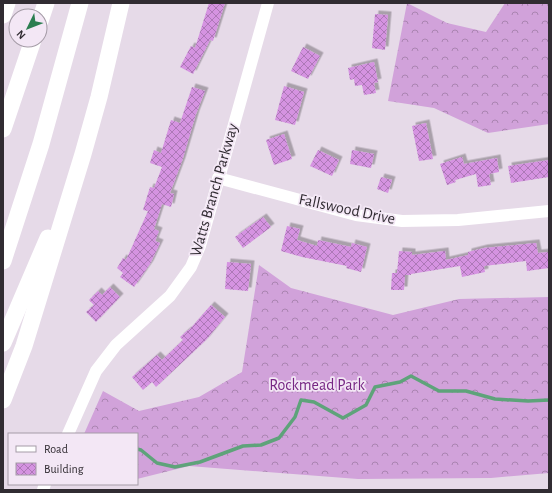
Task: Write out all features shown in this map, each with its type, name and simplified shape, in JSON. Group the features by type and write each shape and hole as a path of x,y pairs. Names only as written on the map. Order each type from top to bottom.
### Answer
{"highway":[{"path":"3,15 8,3"},
{"path":"3,261 41,144 80,3"},
{"path":"3,400 24,346 83,154 99,97 121,3"},
{"path":"3,129 30,48"},
{"path":"3,342 83,154"}],"street":[{"name":"Watts Branch Parkway","path":"68,433 96,371 116,345 170,296 191,267 200,246 268,3"},
{"name":"Fallswood Drive","path":"218,178 356,214 402,222 458,220 549,211"}],"green space":[{"path":"407,3 447,23 486,32 505,3 549,3 549,124 488,133 434,108 388,101"},
{"name":"Rockmead Park","path":"259,265 291,288 393,315 459,299 549,297 549,473 491,478 358,479 189,466 138,479 138,433 84,433 103,391 139,411 199,397 242,372"}],"building":[{"path":"209,3 225,3 213,41 210,40 193,74 180,67 191,46 195,48"},
{"path":"375,14 388,15 385,50 372,48"},
{"path":"303,47 320,56 308,79 291,71"},
{"path":"374,62 378,82 374,83 376,93 364,95 362,85 355,86 354,79 350,80 348,68"},
{"path":"284,86 304,92 295,125 275,120"},
{"path":"192,87 205,91 170,193 174,194 171,207 162,204 154,229 159,231 155,241 160,243 150,264 134,287 120,277 123,273 117,268 123,258 126,260 148,211 143,210 150,187 154,188 162,167 150,163 154,150 161,153 171,120 180,123"},
{"path":"426,123 433,159 419,161 412,126"},
{"path":"284,134 292,159 274,165 266,140"},
{"path":"318,150 339,160 332,176 310,166"},
{"path":"352,150 374,154 371,168 350,164"},
{"path":"462,157 464,164 497,158 499,172 489,174 491,185 478,187 476,174 455,180 456,182 447,185 440,164"},
{"path":"549,160 549,177 511,183 508,166"},
{"path":"381,177 392,180 388,193 377,189"},
{"path":"263,217 271,227 243,248 235,237"},
{"path":"287,226 300,229 297,240 317,246 318,240 351,247 352,243 367,247 361,272 346,268 347,266 281,251"},
{"path":"536,243 538,253 549,252 549,268 527,271 526,261 484,266 485,272 462,277 460,266 405,275 404,290 391,290 392,273 397,273 399,251 412,252 412,255 445,251 446,260 468,255 468,252 484,248"},
{"path":"227,262 251,264 248,291 225,289"},
{"path":"110,287 120,297 96,322 86,312 94,305 89,300 98,291 102,295"},
{"path":"211,305 225,317 206,340 156,387 152,382 143,390 132,377 157,355 162,360 183,340 180,337 189,330"}],"waterway":[{"path":"138,449 157,463 175,467 200,462 243,446 261,445 279,438 295,417 301,400 314,402 343,418 366,405 375,387 400,382 411,376 439,391 466,391 495,399 528,401 549,400"}]}
